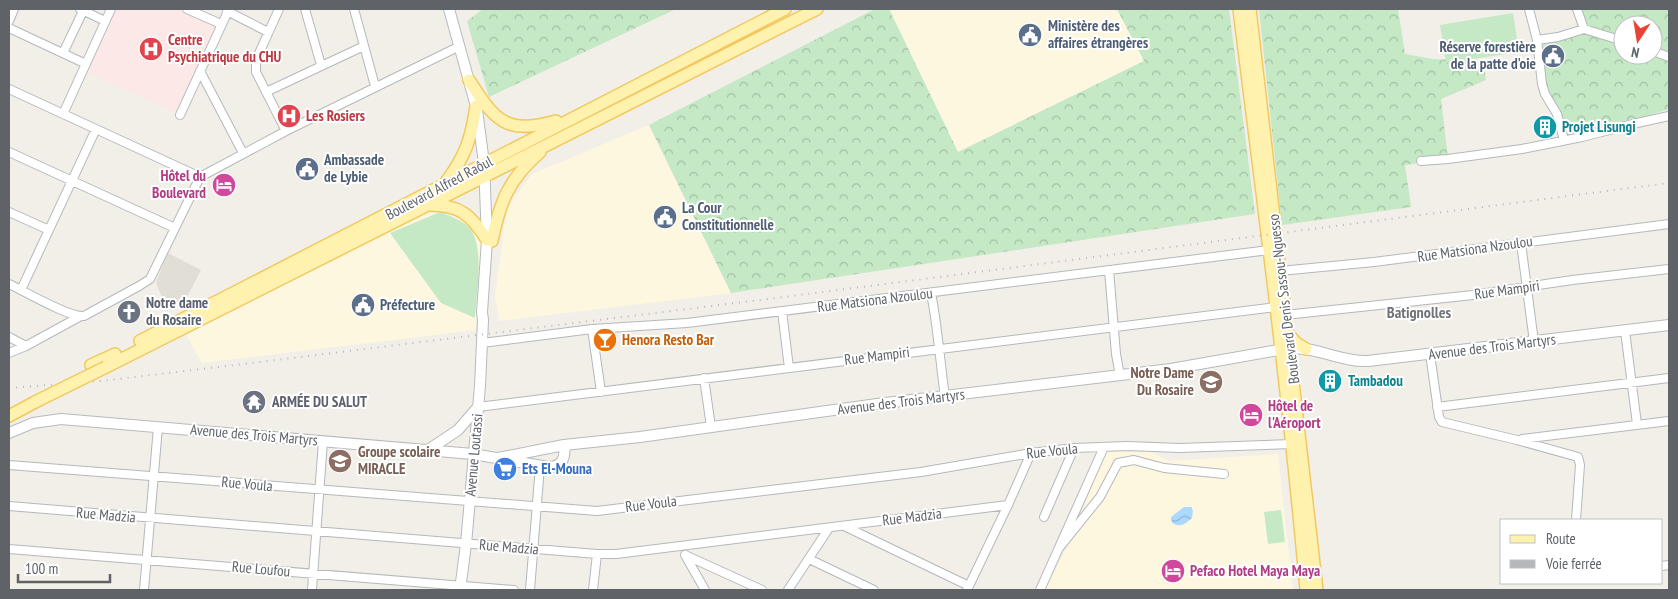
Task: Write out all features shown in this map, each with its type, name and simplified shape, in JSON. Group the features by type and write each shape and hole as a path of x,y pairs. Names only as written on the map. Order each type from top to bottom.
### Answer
{"main road":[{"name":"Avenue Loutassi","path":"450,9 481,125 487,168 489,240 482,312 478,407 461,588"},
{"name":"Boulevard Alfred Raôul","path":"487,168 580,114 785,9"},
{"name":"Boulevard Alfred Raôul","path":"34,398 92,366 443,186 552,142 817,9"},
{"name":"Boulevard Denis Sassou-Nguesso","path":"1239,9 1268,250 1276,306 1286,351 1317,590"},
{"name":"Boulevard Denis Sassou-Nguesso","path":"1250,9 1288,334 1286,351 1292,444 1306,590"},
{"path":"469,80 483,102 496,116 508,124 520,127 536,126 580,114"},
{"path":"443,186 465,154 477,111"},
{"path":"489,240 506,193 524,168 552,142"},
{"path":"9,407 106,367 425,205 487,168"},
{"path":"425,205 453,207 472,219 489,240"},
{"name":"Avenue des Trois Martyrs","path":"498,458 564,445 640,437 945,396 1120,376 1286,351 1311,350 1359,362 1669,325"},
{"path":"1288,334 1296,343 1311,350"},
{"path":"9,416 34,398"},
{"path":"428,450 458,430 478,407"},
{"name":"Avenue des Trois Martyrs","path":"10,433 33,423 62,419 473,454 556,467 565,454 564,445"}],"street":[{"path":"9,21 14,9"},
{"path":"63,53 82,9 105,21"},
{"path":"63,114 111,9"},
{"path":"187,9 221,24"},
{"path":"279,9 255,66 256,72 286,131"},
{"path":"305,9 321,65"},
{"path":"354,9 375,86"},
{"path":"1529,9 1537,40 1542,84 1545,94 1557,114 1564,140"},
{"path":"1577,9 1584,30"},
{"path":"180,115 228,10 268,32"},
{"path":"9,28 86,64"},
{"path":"1537,40 1584,30 1613,38"},
{"path":"266,92 364,46"},
{"path":"9,353 84,316 150,279 200,177 375,86 460,46"},
{"path":"200,71 243,153"},
{"path":"9,90 200,177"},
{"path":"1421,161 1448,160 1582,137 1637,122 1669,116"},
{"path":"21,290 96,130"},
{"path":"9,152 72,179 175,228"},
{"path":"9,212 48,230"},
{"name":"Rue Matsiona Nzoulou","path":"1280,271 1374,262 1669,224"},
{"path":"1521,243 1534,342"},
{"name":"Rue Matsiona Nzoulou","path":"482,343 592,329 687,323 932,294 1268,250"},
{"name":"Rue Mampiri","path":"1285,315 1473,295 1528,286 1669,269"},
{"path":"1109,270 1120,376"},
{"path":"9,284 79,317"},
{"path":"932,294 938,325 938,349 945,396"},
{"name":"Rue Mampiri","path":"478,407 1276,306"},
{"path":"782,311 789,368"},
{"path":"592,329 601,392"},
{"path":"1625,331 1637,424"},
{"path":"9,337 26,346"},
{"path":"1430,354 1437,407 1442,422 1578,457 1580,465 1576,519"},
{"path":"704,378 710,427"},
{"path":"1437,407 1669,378"},
{"path":"1517,440 1669,421"},
{"path":"144,590 158,427"},
{"path":"312,590 323,441"},
{"name":"Rue Voula","path":"9,465 597,511 920,472 1031,453 1074,448 1104,446 1180,448 1292,444"},
{"path":"1040,590 1104,446"},
{"path":"1044,516 1074,448"},
{"path":"844,526 968,588 1031,453"},
{"path":"1059,548 1100,497 1118,463 1134,460 1164,468 1224,474"},
{"path":"530,590 540,466"},
{"name":"Rue Madzia","path":"9,506 466,544 616,554 1008,505"},
{"path":"788,590 829,528"},
{"path":"677,546 685,555 705,590"},
{"name":"Rue Loufou","path":"9,549 461,588 514,590"},
{"path":"593,590 597,554"},
{"path":"685,555 762,590"},
{"path":"809,559 874,590"}],"shaded area":[{"name":"Centre Psychiatrique du CHU","path":"115,9 177,9 216,26 175,112 86,72"},
{"path":"889,9 1117,9 1145,61 958,152"},
{"path":"649,125 731,293 499,321 495,295 507,208 532,174"},
{"path":"432,209 453,212 470,222 483,245 476,330 202,363 186,335"},
{"path":"168,253 201,270 187,297 167,311 156,282"},
{"path":"1149,451 1169,461 1278,454 1293,590 1045,590 1069,543 1106,452"}],"green space":[{"path":"483,9 676,9 489,97 467,21"},
{"path":"875,9 889,9 958,152 1144,61 1117,9 1229,9 1255,214 731,293 649,125"},
{"path":"1259,9 1398,9 1405,54 1433,59 1483,61 1486,80 1441,99 1448,159 1405,165 1411,207 1282,225"},
{"path":"1577,9 1669,9 1669,109 1580,137 1564,140 1546,94 1540,40 1583,30"},
{"path":"1513,13 1519,52 1446,63 1440,25"},
{"path":"440,212 464,223 475,237 478,259 478,284 475,318 441,303 390,233"},
{"path":"1281,510 1285,542 1268,544 1264,512"}],"water":[{"path":"1184,507 1191,507 1193,511 1192,518 1183,525 1172,523 1171,517"}],"railway":[{"path":"9,388 101,381 260,362 776,298 1669,183"}],"place":[{"name":"Ministère des affaires étrangères","path":"1030,35"},
{"name":"Centre Psychiatrique du CHU","path":"151,49"},
{"name":"Réserve forestière de la patte d'oie","path":"1553,56"},
{"name":"Les Rosiers","path":"289,116"},
{"name":"Projet Lisungi","path":"1545,127"},
{"name":"Ambassade de Lybie","path":"307,169"},
{"name":"Hôtel du Boulevard","path":"224,185"},
{"name":"La Cour Constitutionnelle","path":"665,217"},
{"name":"Préfecture","path":"363,305"},
{"name":"Notre dame du Rosaire","path":"129,312"},
{"name":"Henora Resto Bar","path":"605,340"},
{"name":"Tambadou","path":"1330,381"},
{"name":"Notre Dame Du Rosaire","path":"1211,382"},
{"name":"ARMÉE DU SALUT","path":"254,402"},
{"name":"Hôtel de l'Aéroport","path":"1251,415"},
{"name":"Groupe scolaire MIRACLE","path":"340,461"},
{"name":"Ets El-Mouna","path":"505,469"},
{"name":"Pefaco Hotel Maya Maya","path":"1173,571"}],"district":[{"name":"Batignolles","path":"1419,312"}]}
